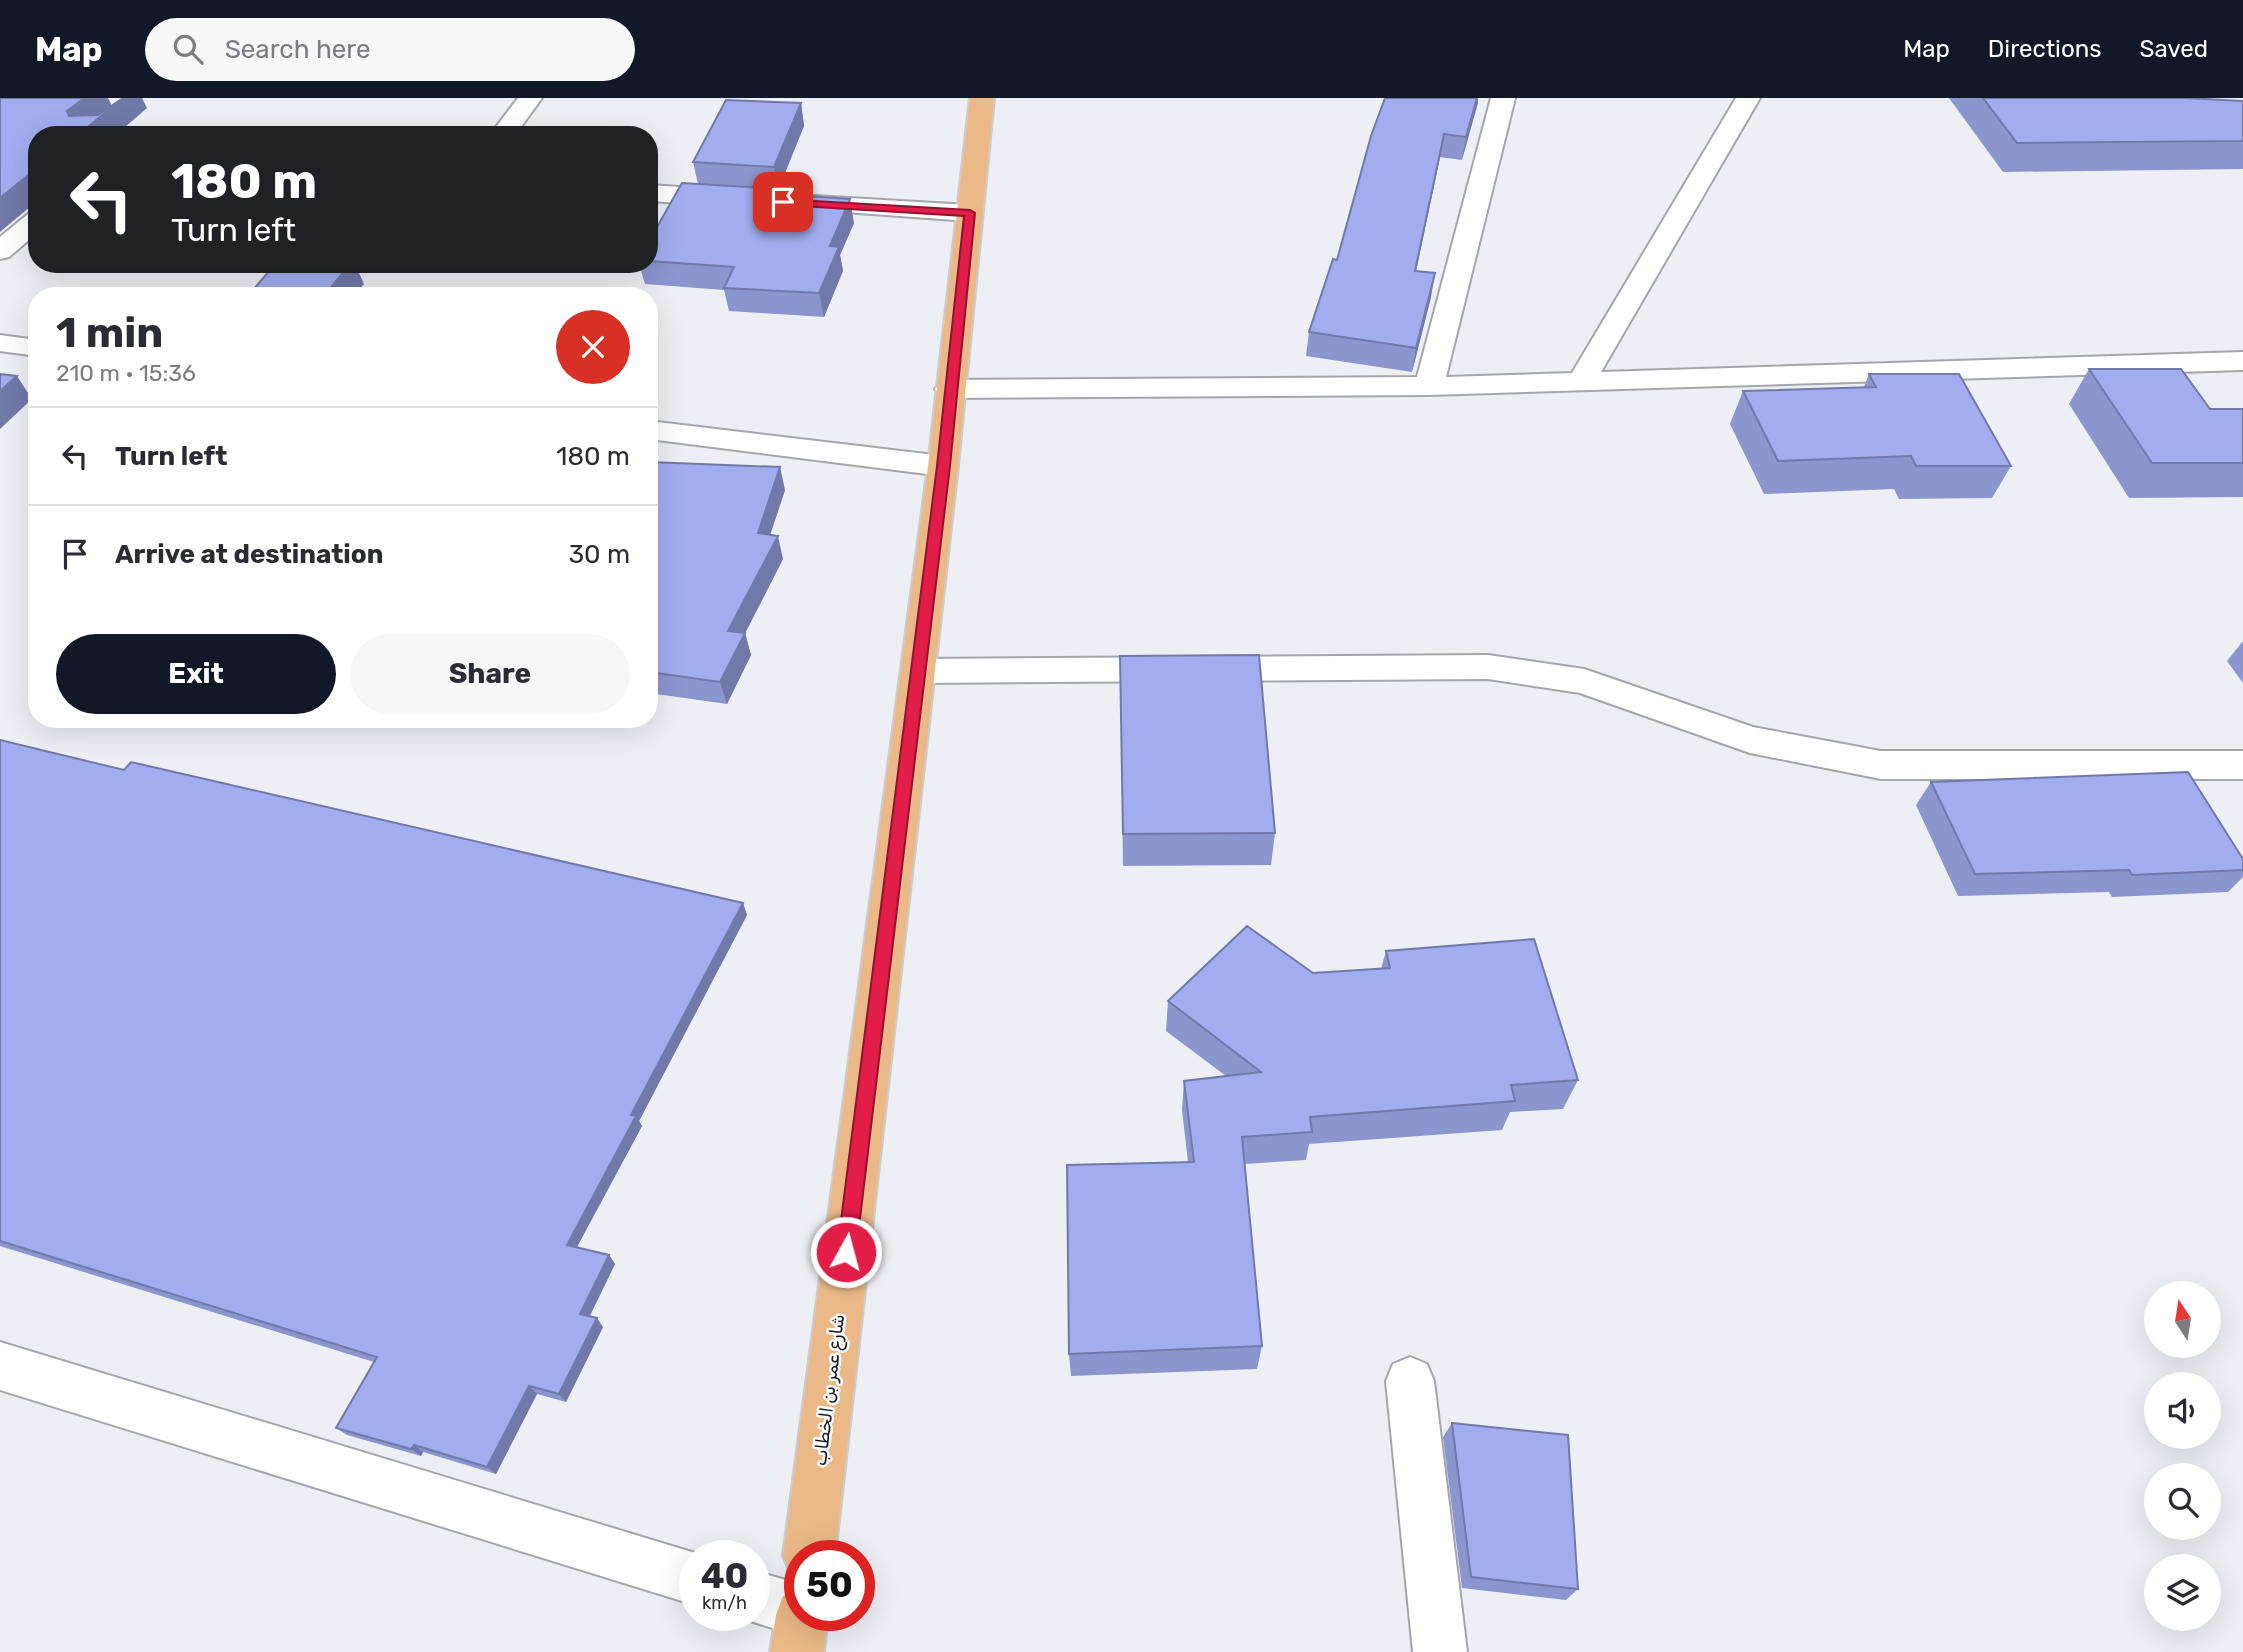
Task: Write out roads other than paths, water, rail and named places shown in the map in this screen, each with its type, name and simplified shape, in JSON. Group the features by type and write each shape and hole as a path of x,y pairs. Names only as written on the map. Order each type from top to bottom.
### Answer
{"main road":[{"name":"شارع عمر بن الخطاب","path":"811,1540 943,466 982,98"},
{"path":"797,1652 799,1631"}],"lane":[{"path":"509,126 530,98"},
{"path":"1429,386 1503,98"},
{"path":"1581,382 1748,98"},
{"path":"658,194 747,200"},
{"path":"775,201 970,213"},
{"path":"0,251 28,227"},
{"path":"0,342 28,347"},
{"path":"950,389 1429,386 2243,361"},
{"path":"658,431 943,466"},
{"path":"918,671 1488,667 1584,681 1750,740 1881,765 2243,765"},
{"path":"0,1366 679,1574"},
{"path":"1410,1381 1440,1652"}]}
